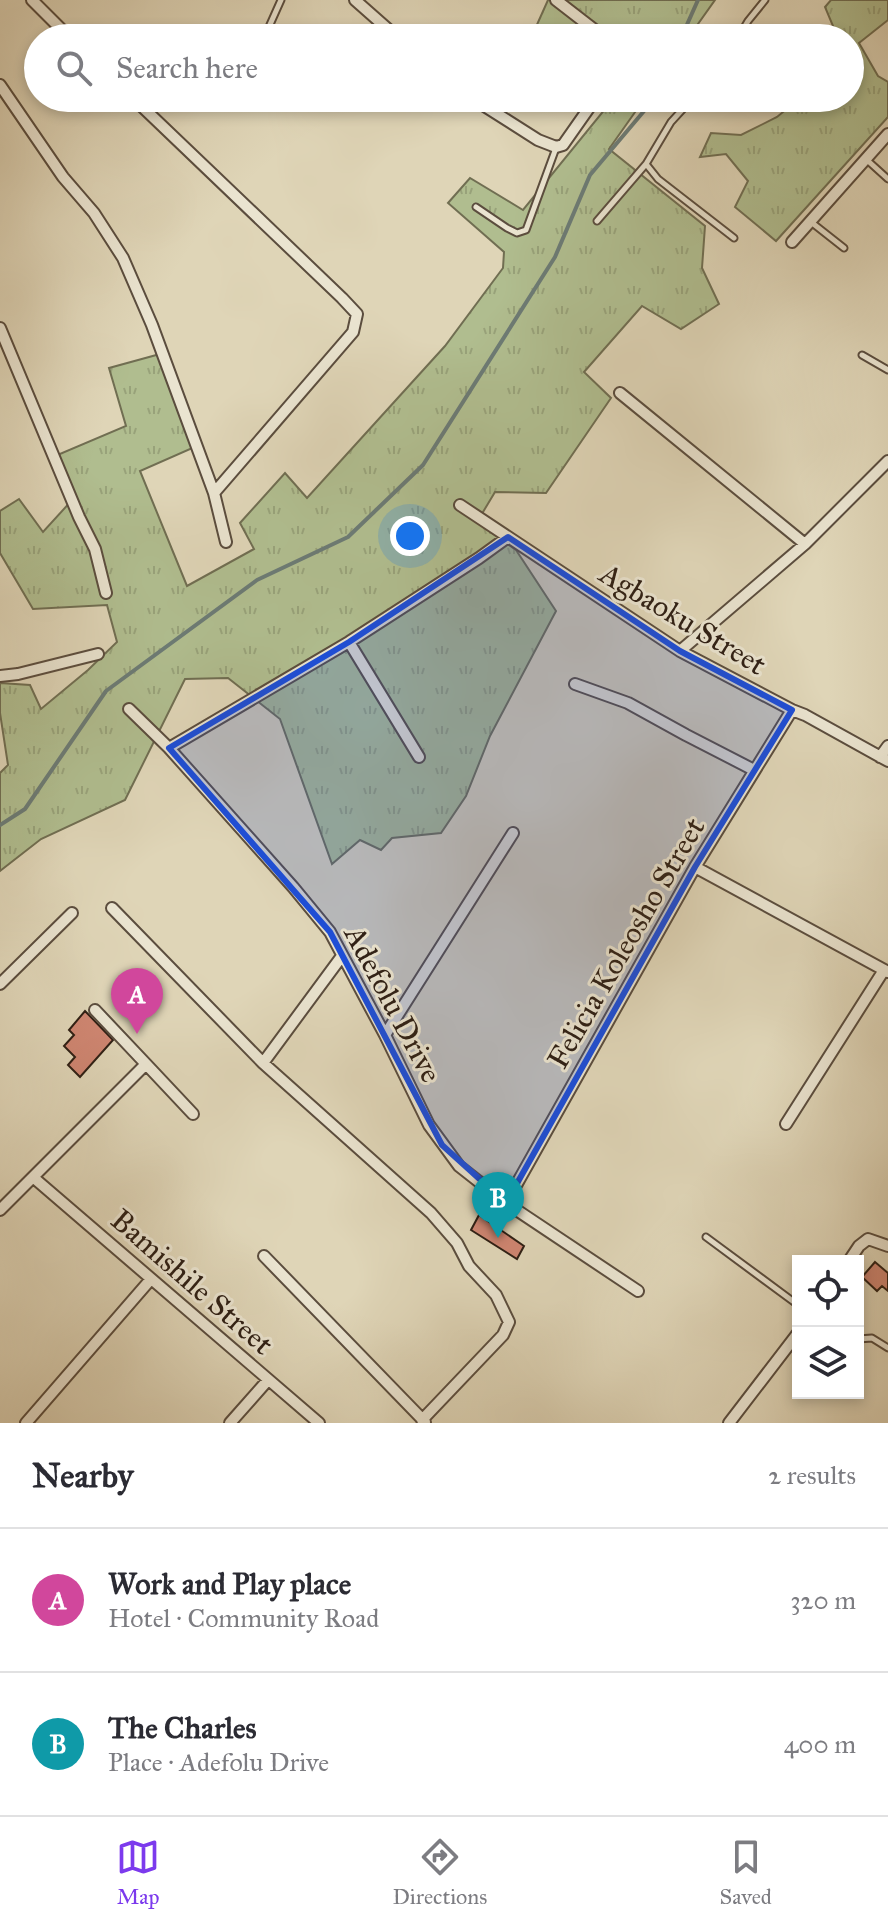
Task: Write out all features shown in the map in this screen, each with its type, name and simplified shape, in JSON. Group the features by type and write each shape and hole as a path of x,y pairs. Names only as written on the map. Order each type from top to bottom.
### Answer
{"street":[{"path":"32,0 56,24"},
{"path":"355,0 382,24"},
{"path":"556,0 587,24"},
{"path":"0,85 63,177 94,213 123,258 152,325 214,493 226,542"},
{"path":"148,112 357,314 353,332 214,493"},
{"path":"494,112 538,140 556,147 563,145 586,112"},
{"path":"792,242 888,134"},
{"path":"0,328 95,549 106,593"},
{"path":"620,393 805,544"},
{"path":"680,651 805,544 888,461"},
{"name":"Agbaoku Street","path":"460,505 680,651 884,759"},
{"path":"169,748 349,642 508,537"},
{"path":"349,642 419,757"},
{"path":"0,676 98,654"},
{"path":"575,684 628,703 754,770"},
{"name":"Adefolu Drive","path":"129,709 169,748 330,932 429,1125 459,1166 506,1203 638,1291"},
{"name":"Felicia Koleosho Street","path":"506,1203 695,867 792,710"},
{"path":"884,759 888,746"},
{"path":"385,1035 513,833"},
{"path":"695,867 886,971 786,1124"},
{"path":"112,908 263,1063 431,1213 457,1243 469,1266 496,1295 509,1322 503,1335 424,1421 264,1256"},
{"path":"0,984 72,913"},
{"path":"263,1063 342,956"},
{"path":"95,1010 193,1114"},
{"path":"0,1210 146,1064"},
{"name":"Bamishile Street","path":"34,1178 319,1423"},
{"path":"853,1255 868,1239 888,1246"},
{"path":"26,1423 151,1279"},
{"path":"729,1423 792,1341"},
{"path":"230,1423 268,1380"}],"lane":[{"path":"270,24 281,0"},
{"path":"746,24 765,0"},
{"path":"597,221 646,164 680,112"},
{"path":"476,207 517,233 526,230 556,147"},
{"path":"866,159 888,179"},
{"path":"646,164 658,179 734,238"},
{"path":"811,221 844,248"},
{"path":"862,355 888,370"},
{"path":"706,1237 792,1301"},
{"path":"864,1339 872,1338 888,1348"}],"highlighted area":[{"path":"508,537 680,651 792,710 695,867 506,1203 442,1145 330,932 169,748 349,642"}],"green space":[{"path":"548,0 715,0 698,24 537,24"},
{"path":"831,0 888,0 888,20 864,39 864,24 832,24 825,7"},
{"path":"864,52 878,76 888,82 888,117 776,241 735,207 748,181 726,154 700,157 711,133 741,135 783,112 864,112"},
{"path":"603,112 635,112 609,149 705,226 702,268 719,304 681,329 642,306 584,372 611,398 546,493 495,492 477,522 516,550 556,611 490,736 466,796 441,833 392,838 381,850 360,840 332,864 280,719 228,678 185,679 125,800 41,839 0,871 0,773 8,765 0,713 0,683 30,685 41,709 117,642 107,605 33,609 0,553 0,511 19,499 43,532 73,499 55,456 126,426 109,368 160,354 197,446 140,471 187,586 254,549 240,523 285,473 307,498 445,346 503,268 504,252 448,203 470,178 523,210"}],"building":[{"path":"85,1011 113,1040 80,1077 68,1065 75,1057 64,1046 74,1035 69,1030"},
{"path":"479,1215 524,1246 517,1259 471,1230"},
{"path":"875,1262 888,1273 888,1291 882,1286 877,1291 864,1279"}],"waterway":[{"path":"687,24 698,0"},
{"path":"0,825 25,809 106,691 257,580 348,537 423,465 555,257 590,175 643,112"}],"place":[{"name":"Work and Play place","path":"137,1034"},
{"name":"The Charles","path":"498,1238"}]}
